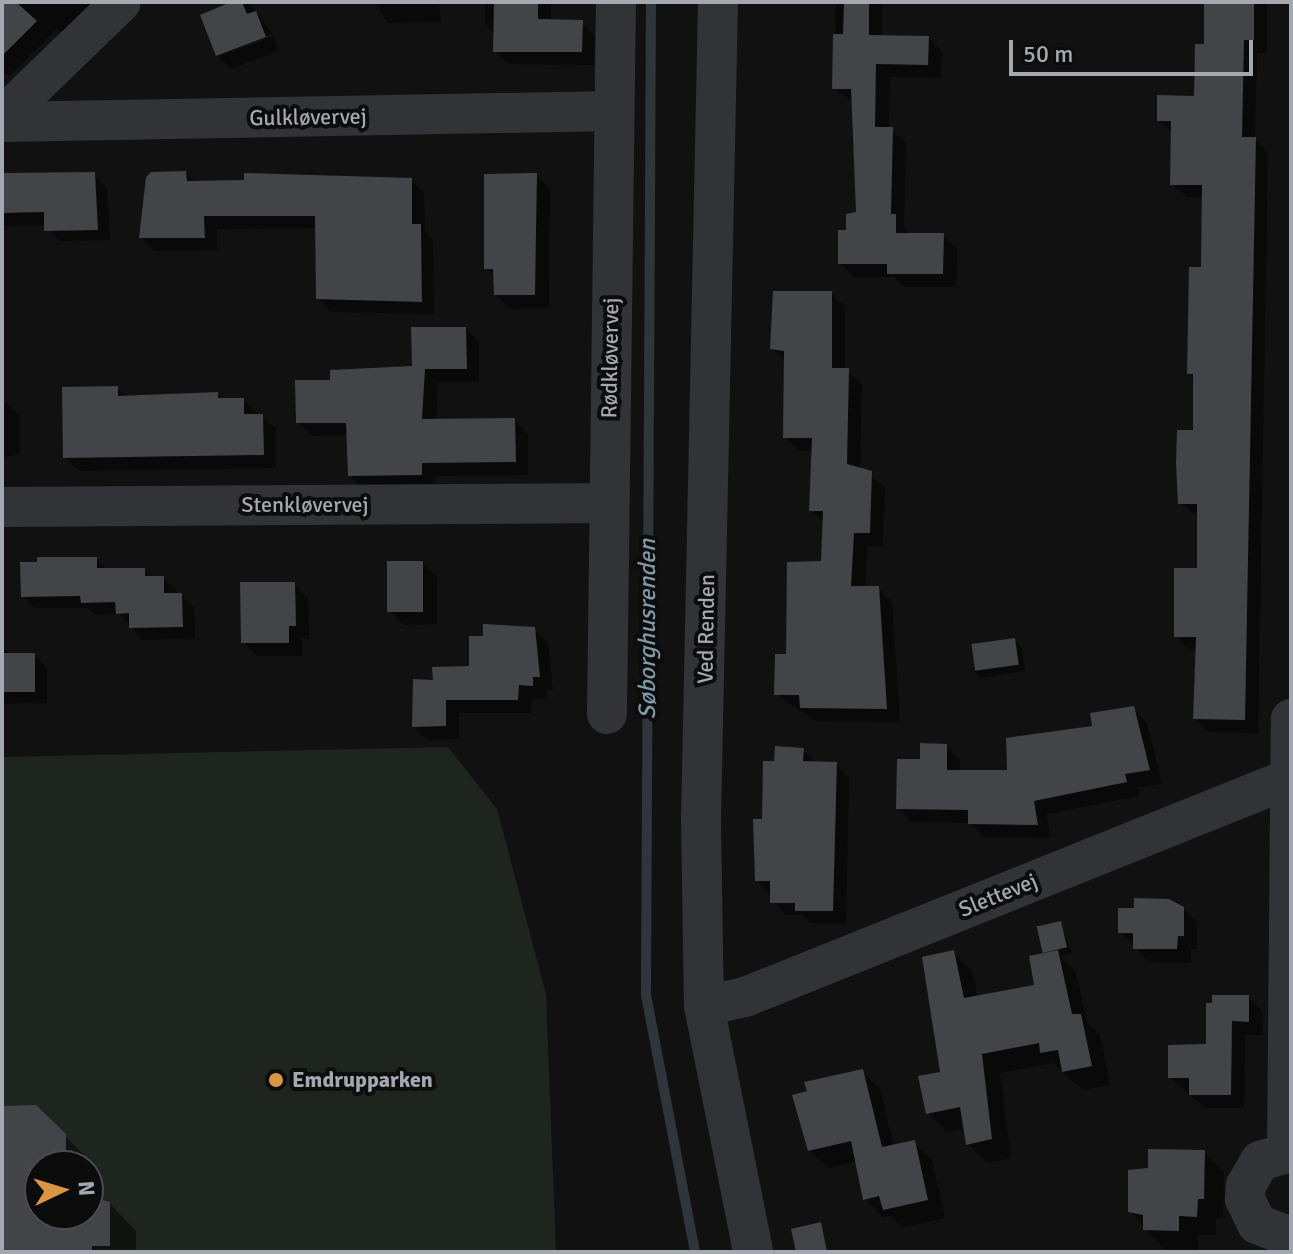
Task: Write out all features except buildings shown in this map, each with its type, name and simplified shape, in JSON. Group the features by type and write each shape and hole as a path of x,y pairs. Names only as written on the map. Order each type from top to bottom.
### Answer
{"street":[{"path":"2,120 121,2"},
{"name":"Rødkløvervej","path":"607,714 616,2"},
{"name":"Ved Renden","path":"718,2 701,819 704,1006 753,1252"},
{"name":"Gulkløvervej","path":"2,120 614,111"},
{"name":"Stenkløvervej","path":"2,507 608,503"},
{"path":"1291,719 1289,1151 1260,1161 1246,1185 1245,1199 1257,1224 1291,1237"},
{"name":"Slettevej","path":"704,1006 745,997 1291,778"}],"shaded area":[{"name":"Emdrupparken","path":"448,747 497,809 546,994 556,1252 2,1252 2,757"}],"waterway":[{"name":"Søborghusrenden","path":"651,2 646,995 695,1252"}],"place":[{"name":"Emdrupparken","path":"276,1080"}]}
